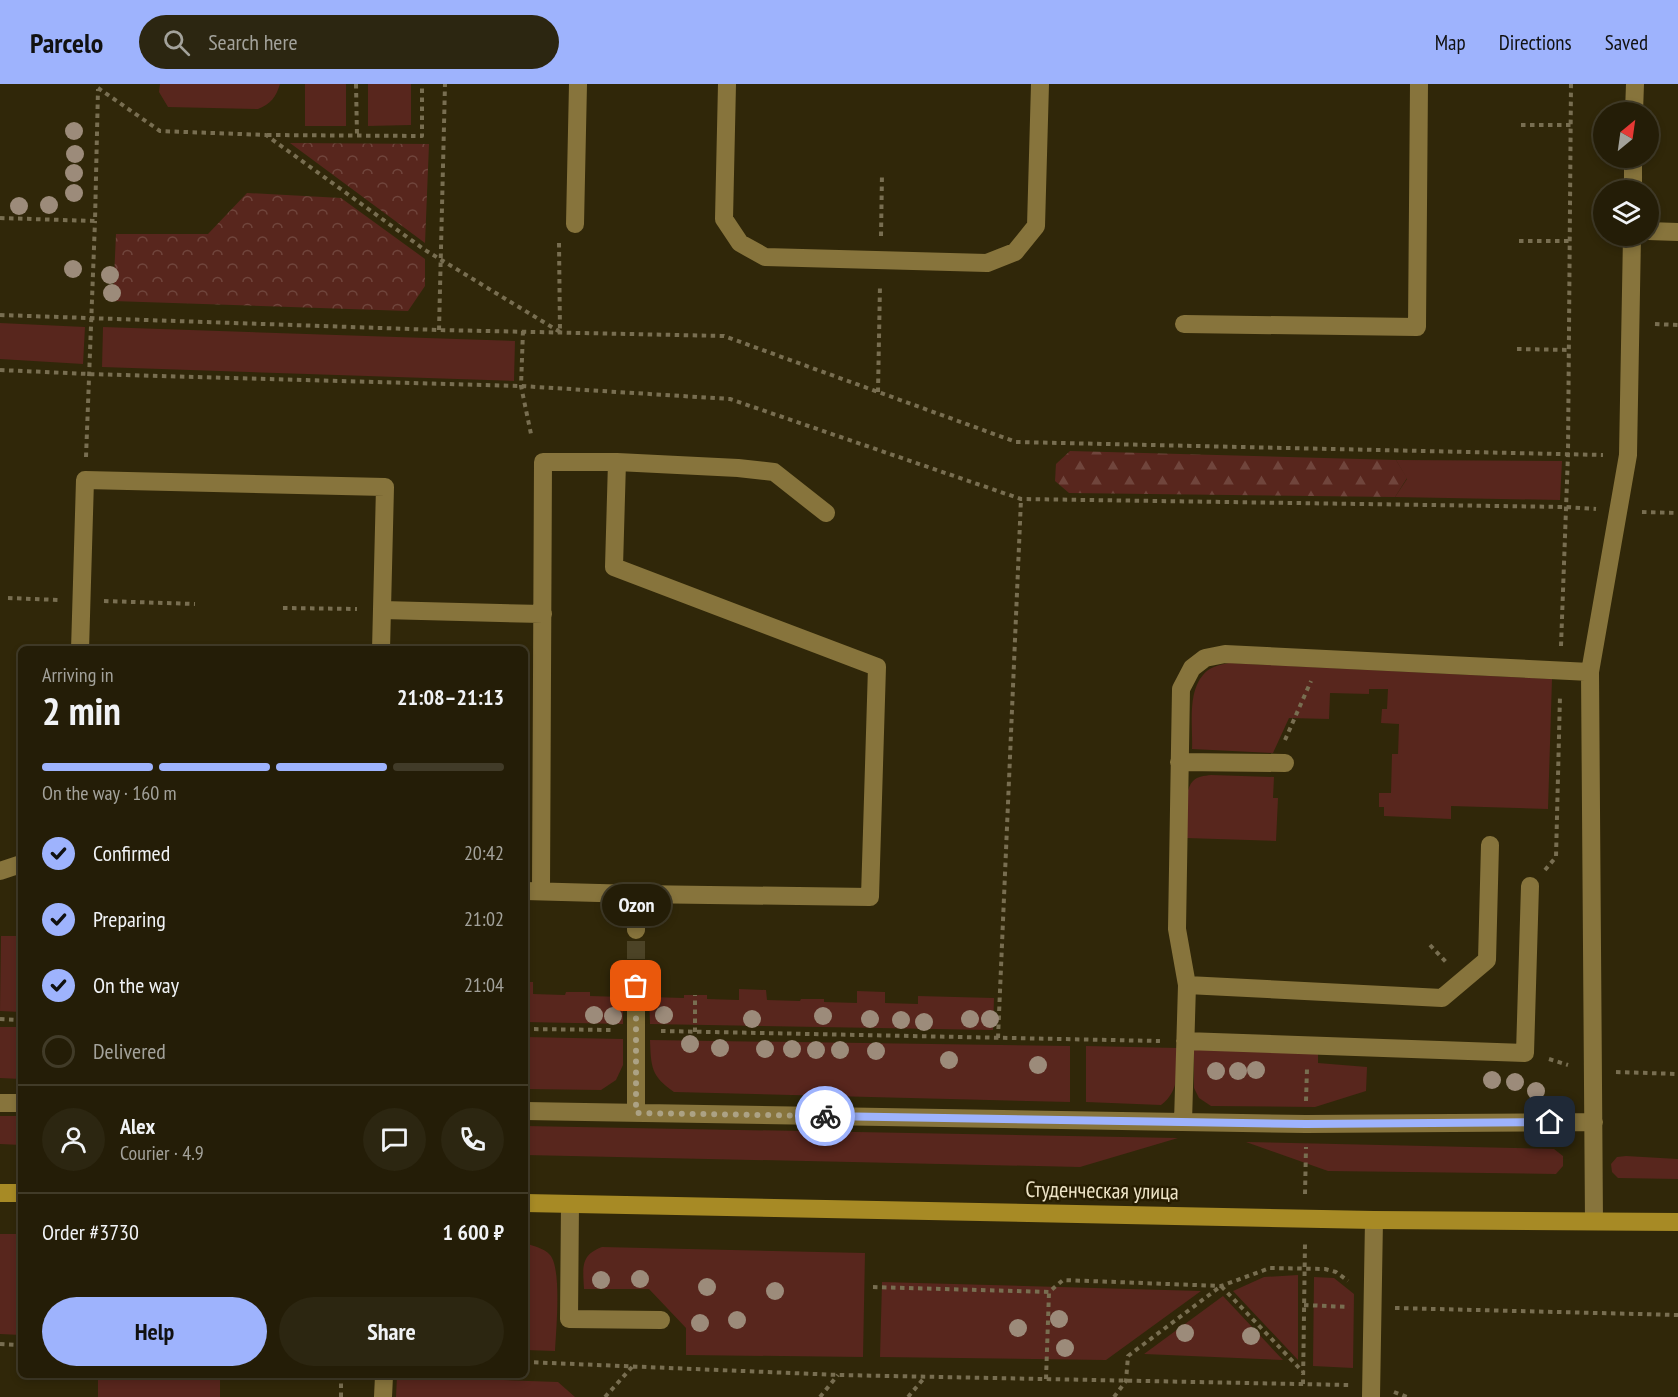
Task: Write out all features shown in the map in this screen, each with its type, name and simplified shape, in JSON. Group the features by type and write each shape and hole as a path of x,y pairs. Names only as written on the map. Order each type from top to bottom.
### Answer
{"main road":[{"path":"0,1193 18,1193"},
{"name":"Студенческая улица","path":"528,1203 1374,1220 1678,1222"}],"street":[{"path":"575,224 578,84"},
{"path":"727,84 724,219 740,243 765,257 987,262 1016,252 1036,226 1040,84"},
{"path":"1184,324 1418,327 1419,84"},
{"path":"1634,102 1635,84"},
{"path":"1659,231 1678,232"},
{"path":"1594,1221 1590,672 1628,455 1632,246"},
{"path":"617,462 614,567 877,667 870,897 533,891 543,614 543,462 617,462 774,472 826,513"},
{"path":"80,646 85,480 385,487 381,646"},
{"path":"382,610 543,614"},
{"path":"1183,1122 1187,985 1177,929 1179,762 1181,689 1192,668 1205,658 1226,654 1590,672"},
{"path":"1179,762 1280,763"},
{"path":"1187,985 1442,998 1487,960 1490,845"},
{"path":"0,871 18,865"},
{"path":"1185,1041 1525,1053 1530,886"},
{"path":"636,894 636,930"},
{"path":"636,986 636,1113"},
{"path":"0,1103 18,1103"},
{"path":"528,1111 1317,1124 1594,1122"},
{"path":"570,1204 569,1319 661,1320"},
{"path":"1371,1397 1374,1220"},
{"path":"383,1397 384,1378"}],"path":[{"path":"357,84 357,135"},
{"path":"85,480 98,88 160,131 266,135 422,135 422,84"},
{"path":"439,330 445,84"},
{"path":"1530,886 1556,857 1568,454 1571,84"},
{"path":"1521,125 1571,125"},
{"path":"266,135 441,261 560,332"},
{"path":"0,218 95,220"},
{"path":"560,332 559,241 575,224"},
{"path":"1519,240 1570,241"},
{"path":"0,315 439,330 724,336 1016,442 1628,455"},
{"path":"523,332 521,386 531,434"},
{"path":"1517,349 1569,350"},
{"path":"0,370 521,386 730,399 1022,499 1566,507"},
{"path":"998,1038 1022,499"},
{"path":"283,608 382,610"},
{"path":"1280,763 1322,658"},
{"path":"695,995 695,1032"},
{"path":"0,1019 18,1020"},
{"path":"528,1029 1185,1041"},
{"path":"1114,1397 1126,1381 1128,1356 1221,1286 1270,1268 1325,1269 1336,1272 1351,1284"},
{"path":"873,1287 1049,1292 1063,1280 1221,1286 1304,1373"},
{"path":"1046,1379 1049,1292"},
{"path":"1304,1305 1678,1315"},
{"path":"0,1344 18,1345"},
{"path":"528,1362 839,1375 1303,1384"},
{"path":"605,1397 633,1366"},
{"path":"820,1397 839,1375"},
{"path":"908,1397 925,1377"},
{"path":"341,1378 341,1397"}],"green space":[{"path":"160,84 280,84 272,100 258,109 168,107 159,92"},
{"path":"305,84 346,84 346,126 305,126"},
{"path":"368,84 411,84 411,125 368,126"},
{"path":"290,143 429,144 425,243"},
{"path":"247,193 341,198 425,259 425,286 408,311 113,301 116,234 208,234"},
{"path":"0,323 85,327 83,364 0,359"},
{"path":"103,327 515,341 514,381 102,367"},
{"path":"1070,451 1396,460 1407,478 1395,497 1069,493 1055,481 1056,464"},
{"path":"1396,460 1562,461 1560,500 1395,497 1407,479"},
{"path":"1229,663 1552,679 1548,809 1451,806 1451,819 1384,816 1384,807 1379,807 1379,793 1391,793 1392,754 1398,754 1399,724 1381,723 1382,709 1387,709 1388,689 1369,689 1369,694 1330,693 1329,719 1289,718 1273,753 1192,749 1193,701 1198,682 1208,670"},
{"path":"1201,776 1274,777 1273,798 1278,798 1276,841 1186,838 1186,808 1190,785"},
{"path":"1,936 18,936 18,1012 0,1011"},
{"path":"528,982 533,982 533,994 565,995 566,992 590,992 590,996 623,997 623,1024 528,1022"},
{"path":"739,989 766,990 767,1000 824,999 824,1002 857,1003 857,991 885,992 885,1003 918,1004 918,996 994,998 993,1030 650,1024 649,997 684,998 684,995 707,995 707,999 739,1000"},
{"path":"0,1027 18,1027 18,1079 0,1078"},
{"path":"528,1037 623,1039 623,1065 616,1080 601,1090 528,1089"},
{"path":"650,1040 1070,1046 1070,1102 674,1092 661,1081 654,1070"},
{"path":"1086,1046 1178,1048 1176,1079 1172,1093 1161,1105 1086,1102"},
{"path":"1194,1048 1318,1050 1318,1063 1367,1067 1366,1091 1315,1107 1211,1106 1199,1098 1194,1088"},
{"path":"0,1116 18,1116 18,1145 0,1144"},
{"path":"528,1126 1178,1138 1080,1167 528,1155"},
{"path":"1246,1142 1554,1149 1563,1156 1563,1166 1556,1174 1328,1171"},
{"path":"1617,1157 1678,1159 1678,1179 1618,1178 1612,1172 1611,1164"},
{"path":"0,1234 18,1234 18,1335 0,1334"},
{"path":"528,1244 545,1251 554,1262 557,1286 555,1351 528,1350"},
{"path":"602,1247 865,1253 863,1357 686,1355 686,1328 649,1289 584,1289 583,1269 586,1258"},
{"path":"1298,1275 1298,1360 1233,1291 1264,1277"},
{"path":"1314,1277 1334,1278 1354,1294 1353,1368 1313,1366"},
{"path":"882,1282 1201,1291 1106,1360 880,1357"},
{"path":"1223,1296 1283,1360 1144,1354"},
{"path":"397,1378 451,1378 558,1382 575,1397 396,1397"},
{"path":"98,1379 220,1380 220,1397 98,1397"}],"tunnel":[{"path":"636,930 636,986"}],"way so far":[{"path":"636,986 636,1113 825,1116"}],"place":[{"name":"Ozon","path":"636,986"}],"route":[{"path":"825,1116 1306,1124 1550,1122"}]}
